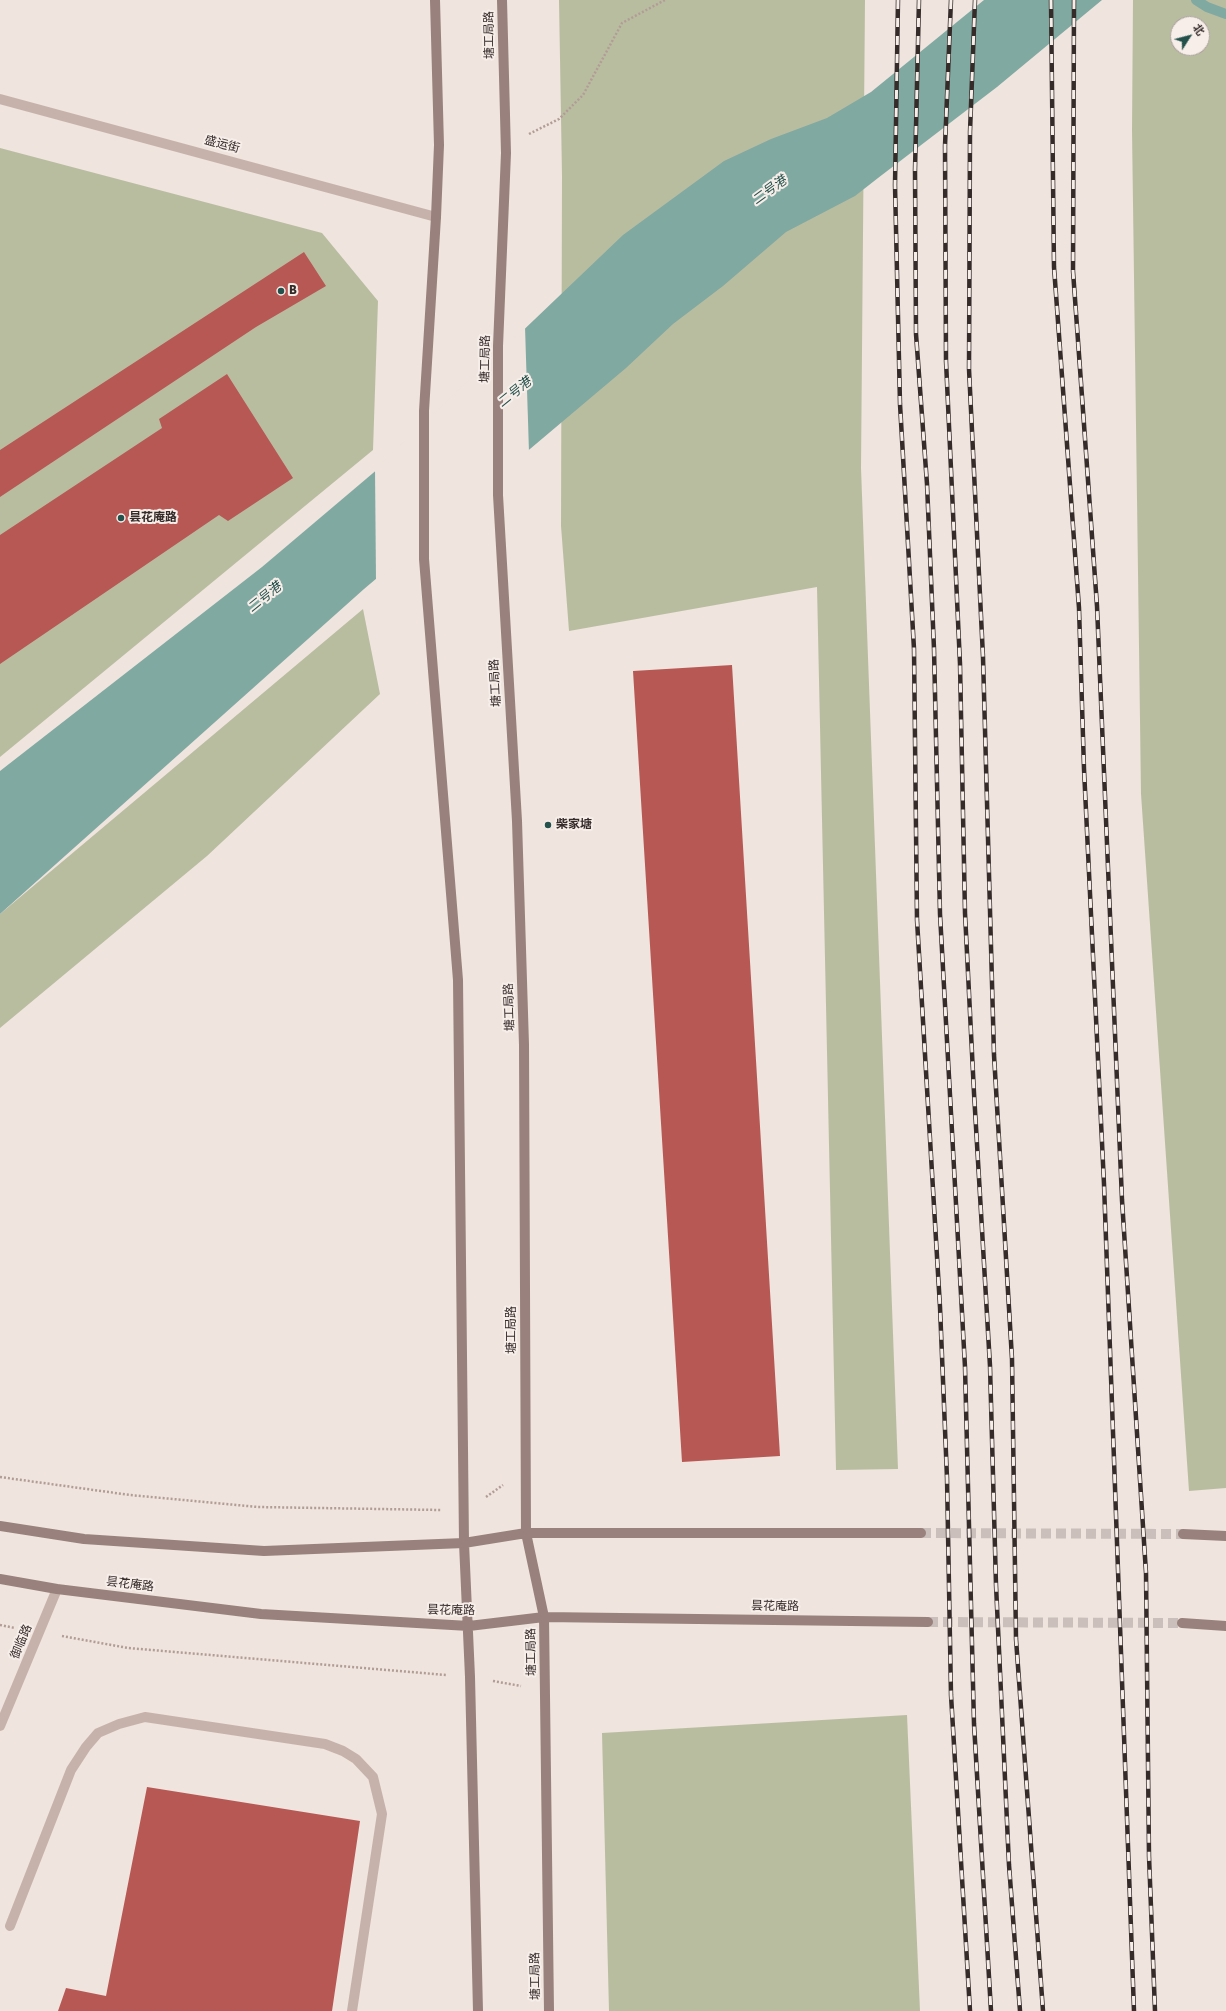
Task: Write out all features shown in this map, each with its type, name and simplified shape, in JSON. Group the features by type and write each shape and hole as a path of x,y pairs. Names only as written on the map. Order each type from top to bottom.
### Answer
{"main road":[{"path":"435,0 439,145 424,411 424,559 458,980 464,1543 469,1626 478,2011"},
{"name":"塘工局路","path":"502,0 506,153 498,346 498,495 517,821 524,1045 526,1533 544,1616 549,2011"},
{"path":"0,1526 84,1539 264,1550 464,1543 526,1533 921,1532"},
{"path":"1183,1534 1226,1536"},
{"name":"昙花庵路","path":"0,1579 58,1589 261,1614 469,1626 544,1616 928,1622"},
{"path":"1182,1623 1226,1626"}],"street":[{"name":"盛运街","path":"0,99 436,217"},
{"name":"御临路","path":"0,1726 58,1589"},
{"path":"10,1926 71,1770 86,1747 98,1733 119,1724 145,1717 325,1744 343,1751 356,1759 373,1777 382,1814 352,2011"}],"path":[{"path":"525,137 559,119 583,95 622,23 666,0"},
{"path":"0,1477 130,1495 258,1507 464,1510 526,1471"},
{"path":"0,1625 128,1648 470,1677 545,1691"}],"green space":[{"path":"559,0 865,0 861,468 898,1469 836,1470 817,587 569,631 561,526 562,176"},
{"path":"1133,0 1226,0 1226,1488 1189,1491 1141,794 1132,130"},
{"path":"0,148 322,233 378,301 373,450 0,757"},
{"path":"363,609 380,694 207,856 0,1028 0,914"},
{"path":"907,1715 920,2011 609,2011 602,1733"}],"water":[{"name":"二号港","path":"984,0 1102,0 997,87 855,196 786,232 723,286 673,324 626,368 364,589 0,914 0,771 262,567 379,468 623,235 724,161 771,139 827,118 871,92"}],"pier":[{"path":"525,327 529,452 376,581 375,469"}],"building":[{"path":"304,252 326,286 256,327 0,497 0,450"},
{"name":"昙花庵路","path":"227,374 293,478 228,521 219,515 0,664 0,535 162,428 159,419"},
{"path":"732,665 780,1456 682,1462 633,671"},
{"path":"147,1787 360,1821 332,2011 58,2011 66,1988 106,1996"}],"waterway":[{"path":"1196,0 1207,7 1226,14"}],"tunnel":[{"path":"921,1533 1183,1534"},
{"path":"928,1622 1182,1623"}],"railway":[{"path":"898,0 895,185 900,404 914,649 917,920 940,1307 947,1478 951,1695 970,2011"},
{"path":"919,0 915,170 916,334 927,484 934,649 940,914 965,1367 974,1724 991,2011"},
{"path":"951,0 945,146 946,361 960,664 965,913 990,1366 996,1585 1009,1865 1020,2011"},
{"path":"975,0 970,132 969,369 983,657 994,1055 1012,1359 1016,1639 1043,2011"},
{"path":"1051,0 1054,267 1079,608 1084,769 1104,1184 1134,2011"},
{"path":"1074,0 1073,271 1097,606 1122,1200 1146,1573 1149,1856 1155,2011"}],"place":[{"name":"B","path":"281,291"},
{"name":"昙花庵路","path":"121,518"},
{"name":"柴家塘","path":"548,825"}]}
